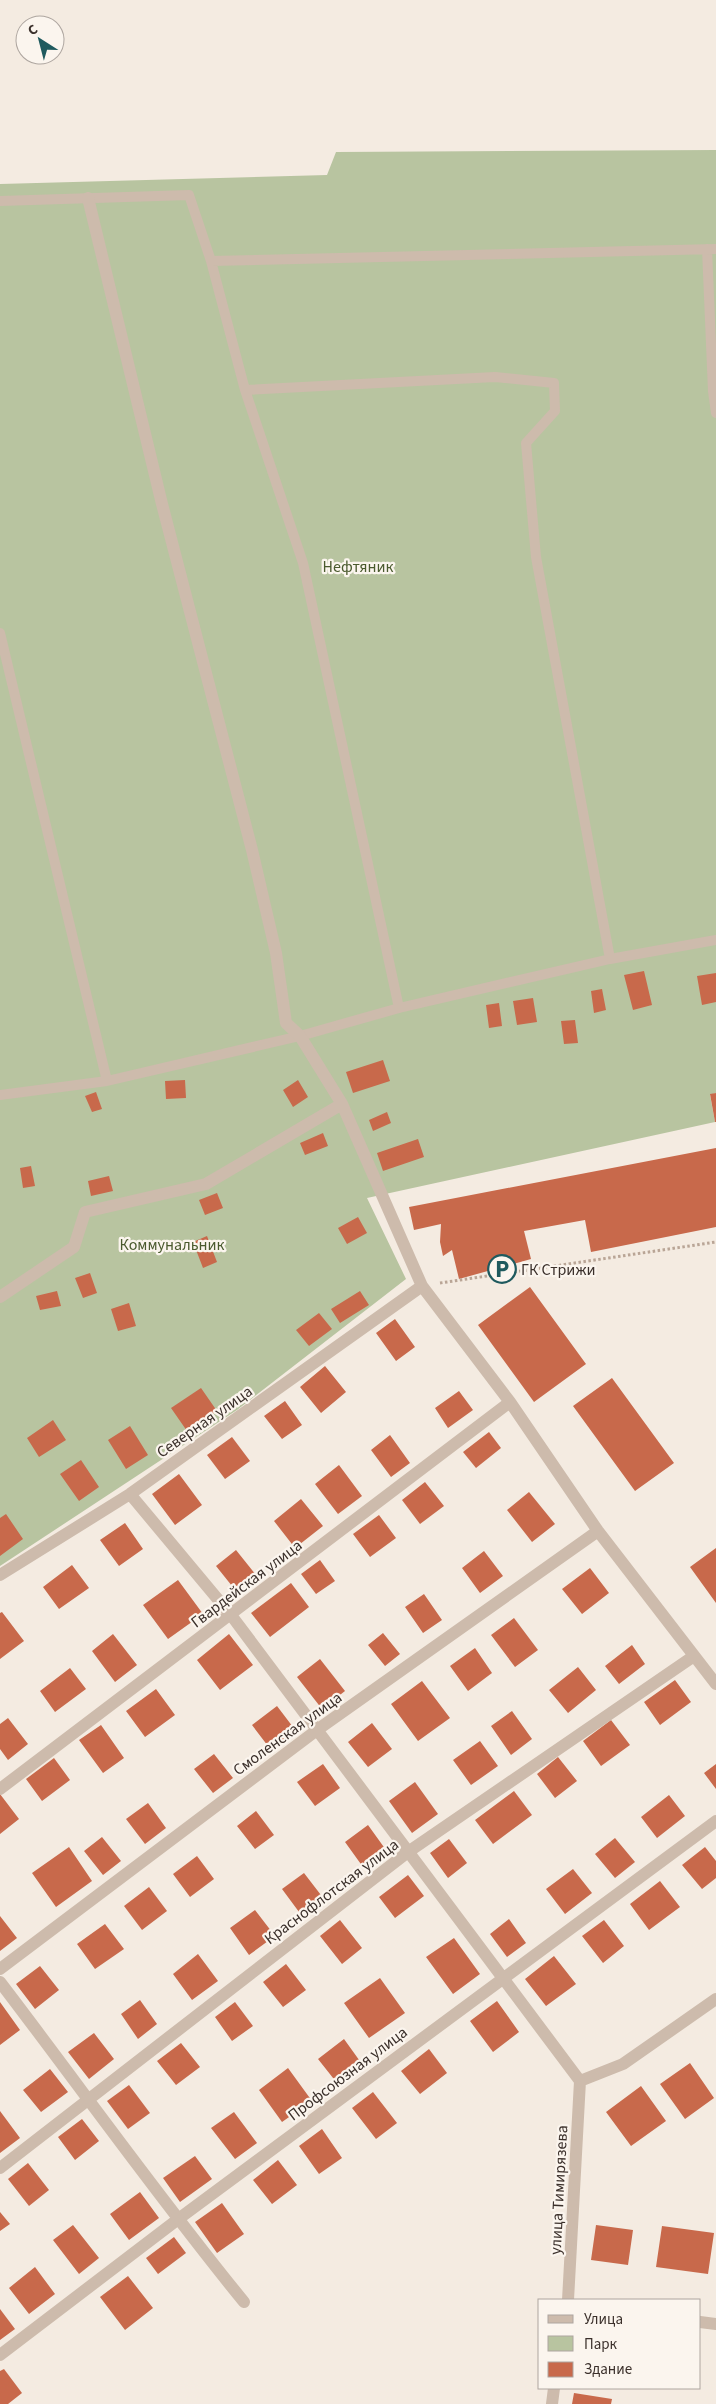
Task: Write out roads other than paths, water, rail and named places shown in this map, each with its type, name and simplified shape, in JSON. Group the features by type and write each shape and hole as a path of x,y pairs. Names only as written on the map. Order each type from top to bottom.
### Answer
{"street":[{"path":"88,198 162,504 252,850 276,953 286,1023 300,1036 342,1104 422,1286 510,1402 598,1531 716,1684"},
{"path":"0,1297 74,1246 85,1212 206,1184 342,1104"},
{"name":"Северная улица","path":"0,1576 130,1494 422,1286"},
{"name":"Гвардейская улица","path":"0,1789 510,1402"},
{"path":"130,1494 231,1615 580,2081 623,2064 716,1999"},
{"name":"Смоленская улица","path":"0,1969 317,1730 598,1531"},
{"name":"Краснофлотская улица","path":"0,2168 408,1852 694,1656"},
{"name":"Профсоюзная улица","path":"0,2355 177,2220 716,1821"},
{"path":"0,1982 89,2098 177,2220 244,2302"},
{"name":"улица Тимирязева","path":"568,2299 580,2081"},
{"path":"701,2322 716,2324"},
{"path":"552,2404 554,2389"}],"lane":[{"path":"0,201 189,195 211,261 245,390 303,563 399,1008"},
{"path":"211,261 712,249 716,413"},
{"path":"245,390 495,377 554,383 555,411 526,443 536,557 610,959"},
{"path":"0,633 107,1081"},
{"path":"0,1095 107,1081 300,1036 399,1008 610,959 716,940"}],"place":[{"name":"ГК Стрижи","path":"502,1269"}],"park label":[{"name":"Нефтяник","path":"358,566"},
{"name":"Коммунальник","path":"172,1244"}]}
